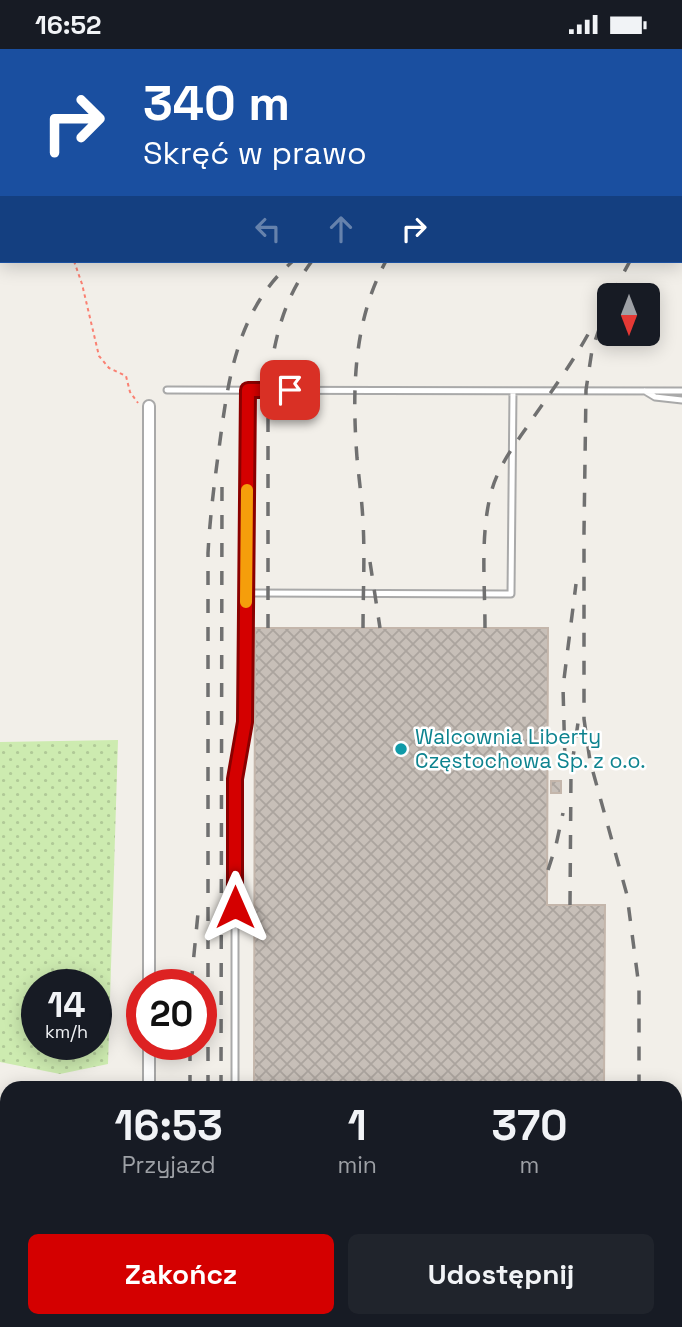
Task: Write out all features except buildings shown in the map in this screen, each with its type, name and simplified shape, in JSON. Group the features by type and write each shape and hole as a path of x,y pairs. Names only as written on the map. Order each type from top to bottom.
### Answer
{"street":[{"path":"149,406 149,969"},
{"path":"149,1060 149,1081"}],"lane":[{"path":"167,390 682,391"},
{"path":"235,1081 235,779 245,722 248,390"},
{"path":"246,593 511,594 513,391"},
{"path":"644,391 655,397 682,400"}],"path":[{"path":"75,263 99,356 109,368 126,376 130,392 139,404 149,406"}],"green space":[{"path":"118,740 111,969 21,969 21,1060 108,1060 108,1064 60,1074 0,1062 0,742"}],"railway":[{"path":"208,1081 208,553 211,511 228,391 240,343 260,299 291,263"},
{"path":"268,628 268,390 273,355 286,306 311,263"},
{"path":"363,628 364,535 355,433 355,382 367,308 385,263"},
{"path":"618,283 629,263"},
{"path":"485,628 484,543 494,483 509,454 579,351 592,327"},
{"path":"597,335 586,390 584,719 590,761 627,895 639,987 639,1081"},
{"path":"221,1081 222,482"},
{"path":"370,562 380,628"},
{"path":"565,762 563,687 576,584"},
{"path":"570,905 571,771 579,716"},
{"path":"548,870 563,813"},
{"path":"193,969 199,903"},
{"path":"190,1060 190,1081"}],"slow traffic":[{"path":"246,602 247,490"}],"place":[{"name":"Walcownia Liberty Częstochowa Sp. z o.o.","path":"401,749"}],"route":[{"path":"235,907 235,779 245,722 248,390 290,390"}]}
